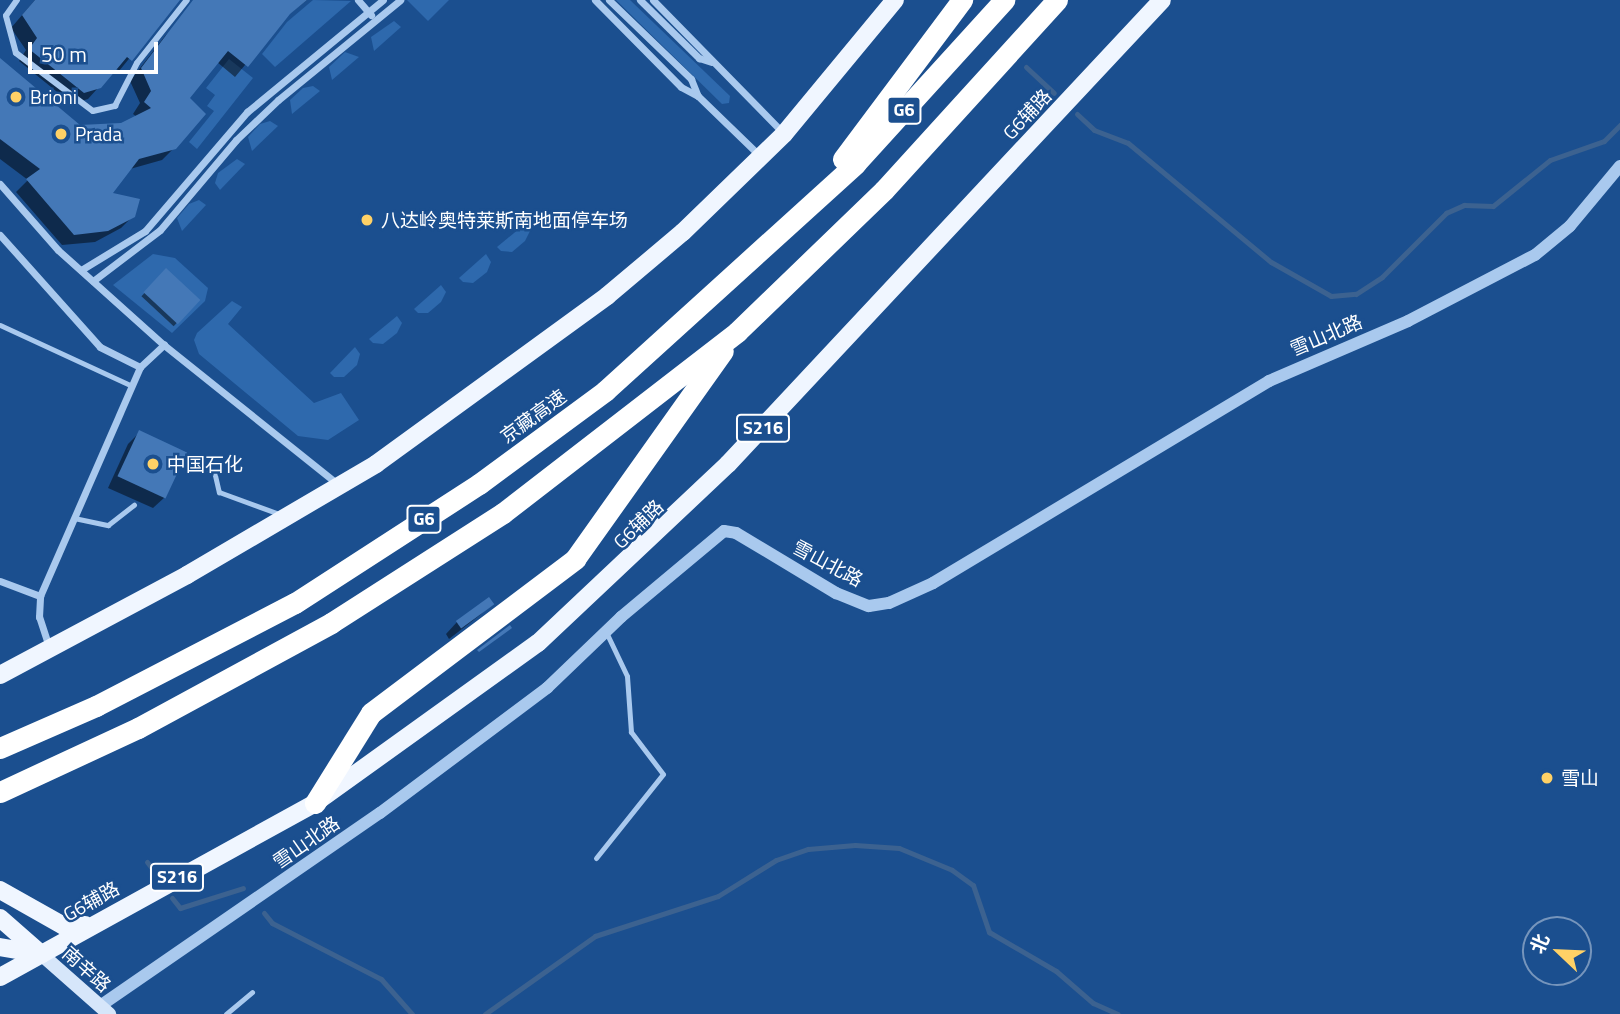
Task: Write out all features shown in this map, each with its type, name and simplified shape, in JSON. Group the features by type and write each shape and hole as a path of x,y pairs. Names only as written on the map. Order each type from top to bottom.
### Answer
{"highway":[{"path":"800,216 962,0"},
{"name":"京藏高速","path":"0,748 96,706 295,603 480,484 605,391 855,164 1004,0"},
{"path":"0,792 138,728 331,623 503,513 737,332 884,190 1057,0"},
{"path":"315,803 371,713 575,559 737,332"}],"main road":[{"path":"0,675 187,575 340,485 484,388 607,296 683,232 784,134 895,0"},
{"name":"G6辅路","path":"0,976 88,925 315,803 538,643 635,557 819,369 1162,0"},
{"path":"0,890 64,926 88,925"},
{"path":"0,918 41,954"},
{"path":"0,947 41,954"},
{"path":"0,947 23,961"},
{"name":"南辛路","path":"41,954 104,1010"}],"street":[{"path":"17,0 6,16 16,52 93,111 115,106 137,63 187,0"},
{"path":"358,0 376,20"},
{"path":"81,270 145,231 247,112 383,0"},
{"path":"93,281 160,230 236,140 278,100 400,0"},
{"path":"595,0 681,87 698,96 760,157"},
{"path":"609,0 691,79 698,96"},
{"path":"640,0 699,58 711,63"},
{"path":"653,0 703,49 711,63 784,134"},
{"name":"雪山北路","path":"104,1010 380,813 547,688 606,632 724,531 737,533 836,593 869,606 889,603 933,583 1269,381 1408,321 1535,255 1570,226 1620,166"},
{"path":"0,184 81,270 164,345 340,485"},
{"path":"0,235 100,347 140,367"},
{"path":"49,647 39,617 40,596 140,367 164,345"},
{"path":"0,581 40,596"}],"lane":[{"path":"0,325 132,386"},
{"path":"187,461 214,471 219,492 285,516"},
{"path":"73,517 108,525 134,505"},
{"path":"596,858 663,774 631,732 627,676 606,632"},
{"path":"226,1014 252,992"}],"shaded area":[{"path":"313,0 351,1 275,67 262,54 287,22"},
{"path":"407,0 449,0 428,21"},
{"path":"616,0 630,0 730,96 729,103 722,104"},
{"path":"394,21 401,27 374,51 371,37"},
{"path":"345,52 359,57 332,80 329,67"},
{"path":"229,59 253,78 197,149 189,142 214,111 207,106 215,95 206,88"},
{"path":"313,86 320,91 292,114 290,100 303,88"},
{"path":"270,121 278,126 252,151 248,137 260,124"},
{"path":"237,159 245,164 220,190 215,183 218,173"},
{"path":"199,200 206,205 182,231 177,218 189,204"},
{"path":"525,224 530,231 525,241 512,252 501,251 497,247"},
{"path":"153,254 175,258 208,288 205,301 172,333 113,285"},
{"path":"486,254 491,262 487,272 473,283 463,282 459,278"},
{"path":"441,285 446,292 441,302 428,313 418,313 414,309"},
{"path":"232,301 242,307 228,324 314,403 341,393 359,420 328,440 298,436 199,354 194,340 197,333"},
{"path":"397,316 402,323 397,333 383,344 373,343 369,339"},
{"path":"355,347 360,354 357,365 344,377 334,377 330,373"}],"building":[{"path":"35,0 180,0 132,61 127,57 101,88 84,93 29,49 37,38 22,15"},
{"path":"193,0 307,0 290,14 248,67 228,51 190,98 206,114 176,149 139,159 113,193 140,199 135,217 108,231 74,235 26,179 40,169 0,139 0,58 80,125 121,123 151,108 144,102 151,91 141,68"},
{"path":"166,268 200,300 178,324 143,292"},
{"name":"中国石化","path":"139,430 187,452 165,499 117,476"},
{"path":"489,597 494,604 461,628 456,621"},
{"path":"510,625 512,628 479,652 477,650"}],"waterway":[{"path":"1026,67 1054,93"},
{"path":"1077,114 1094,130 1128,143 1271,262 1331,296 1356,294 1382,277 1446,213 1464,205 1493,206 1550,160 1604,141 1620,125"},
{"path":"485,1014 595,936 718,896 776,860 808,849 855,845 899,848 952,870 973,885 989,932 1056,971 1093,1003 1118,1014"},
{"path":"147,862 155,872"},
{"path":"172,898 180,908 243,888"},
{"path":"264,913 272,923 381,979 412,1014"}],"place":[{"name":"Brioni","path":"16,97"},
{"name":"Prada","path":"61,134"},
{"name":"八达岭奥特莱斯南地面停车场","path":"367,220"},
{"name":"中国石化","path":"153,464"},
{"name":"雪山","path":"1547,778"}]}
